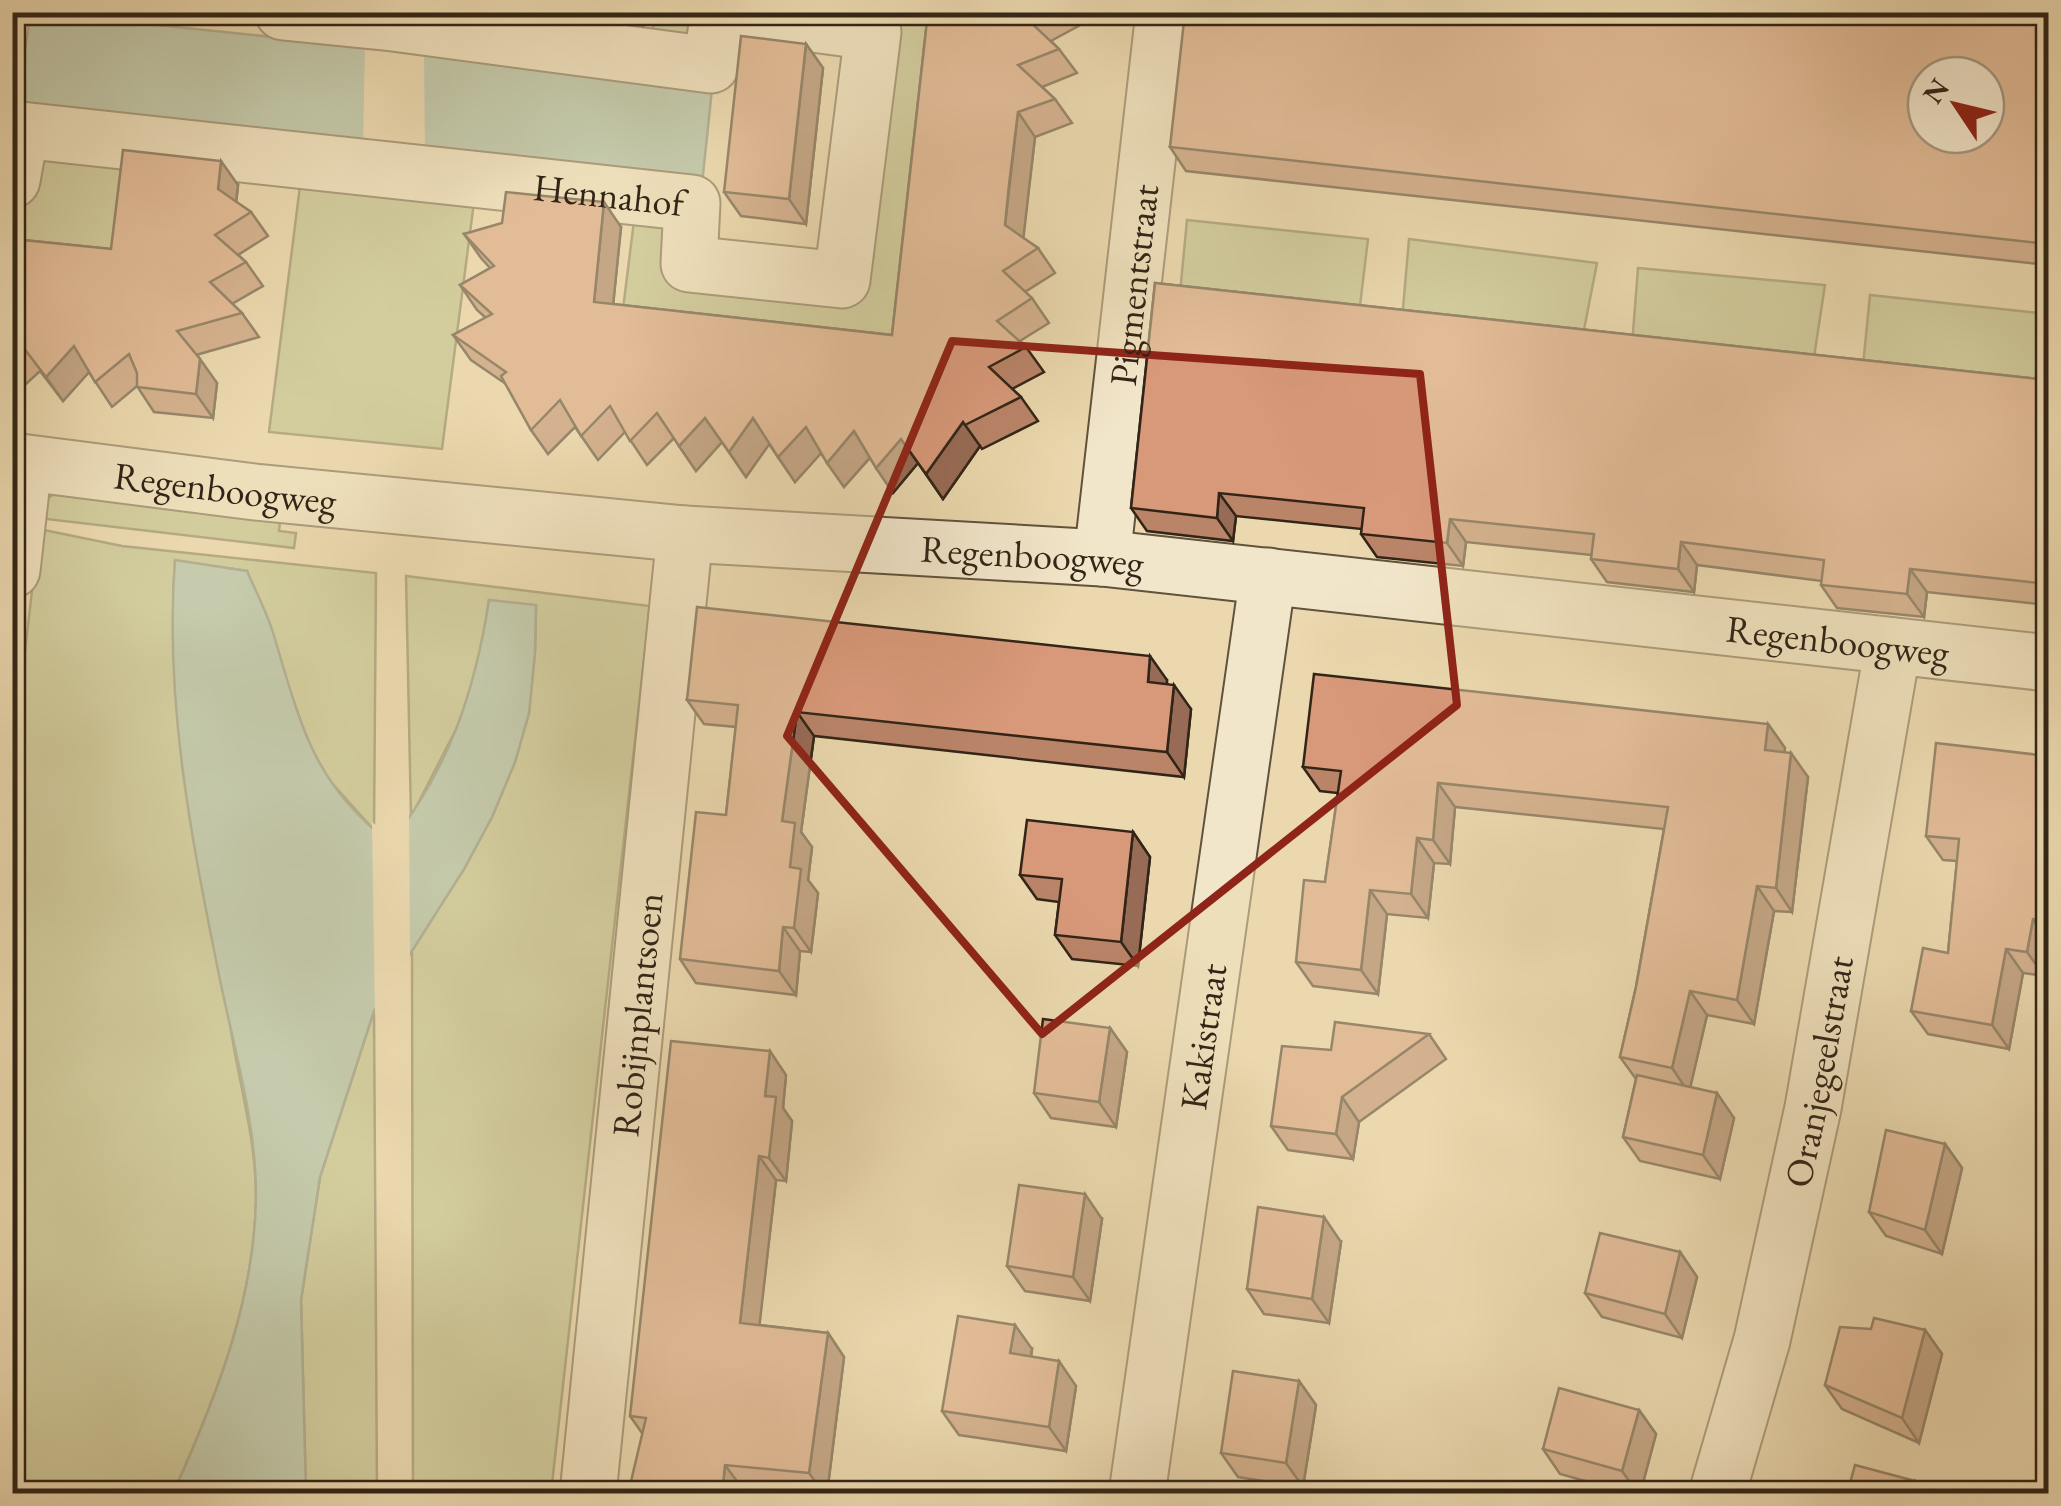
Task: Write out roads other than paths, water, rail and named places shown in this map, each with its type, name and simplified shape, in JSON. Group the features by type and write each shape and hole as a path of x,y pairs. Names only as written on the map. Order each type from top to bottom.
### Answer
{"street":[{"name":"Hennahof","path":"12,180 21,130 692,202 688,264 842,280 873,32 720,12 712,64 284,12"},
{"name":"Pigmentstraat","path":"1102,558 1164,12"},
{"name":"Regenboogweg","path":"18,462 255,492 686,534 1102,558 2048,663"},
{"path":"12,570 18,462"},
{"name":"Robijnplantsoen","path":"588,1494 686,534"},
{"name":"Kakistraat","path":"1136,1494 1268,576"},
{"name":"Oranjegeelstraat","path":"1717,1494 1762,1340 1813,1108 1893,646"}]}
